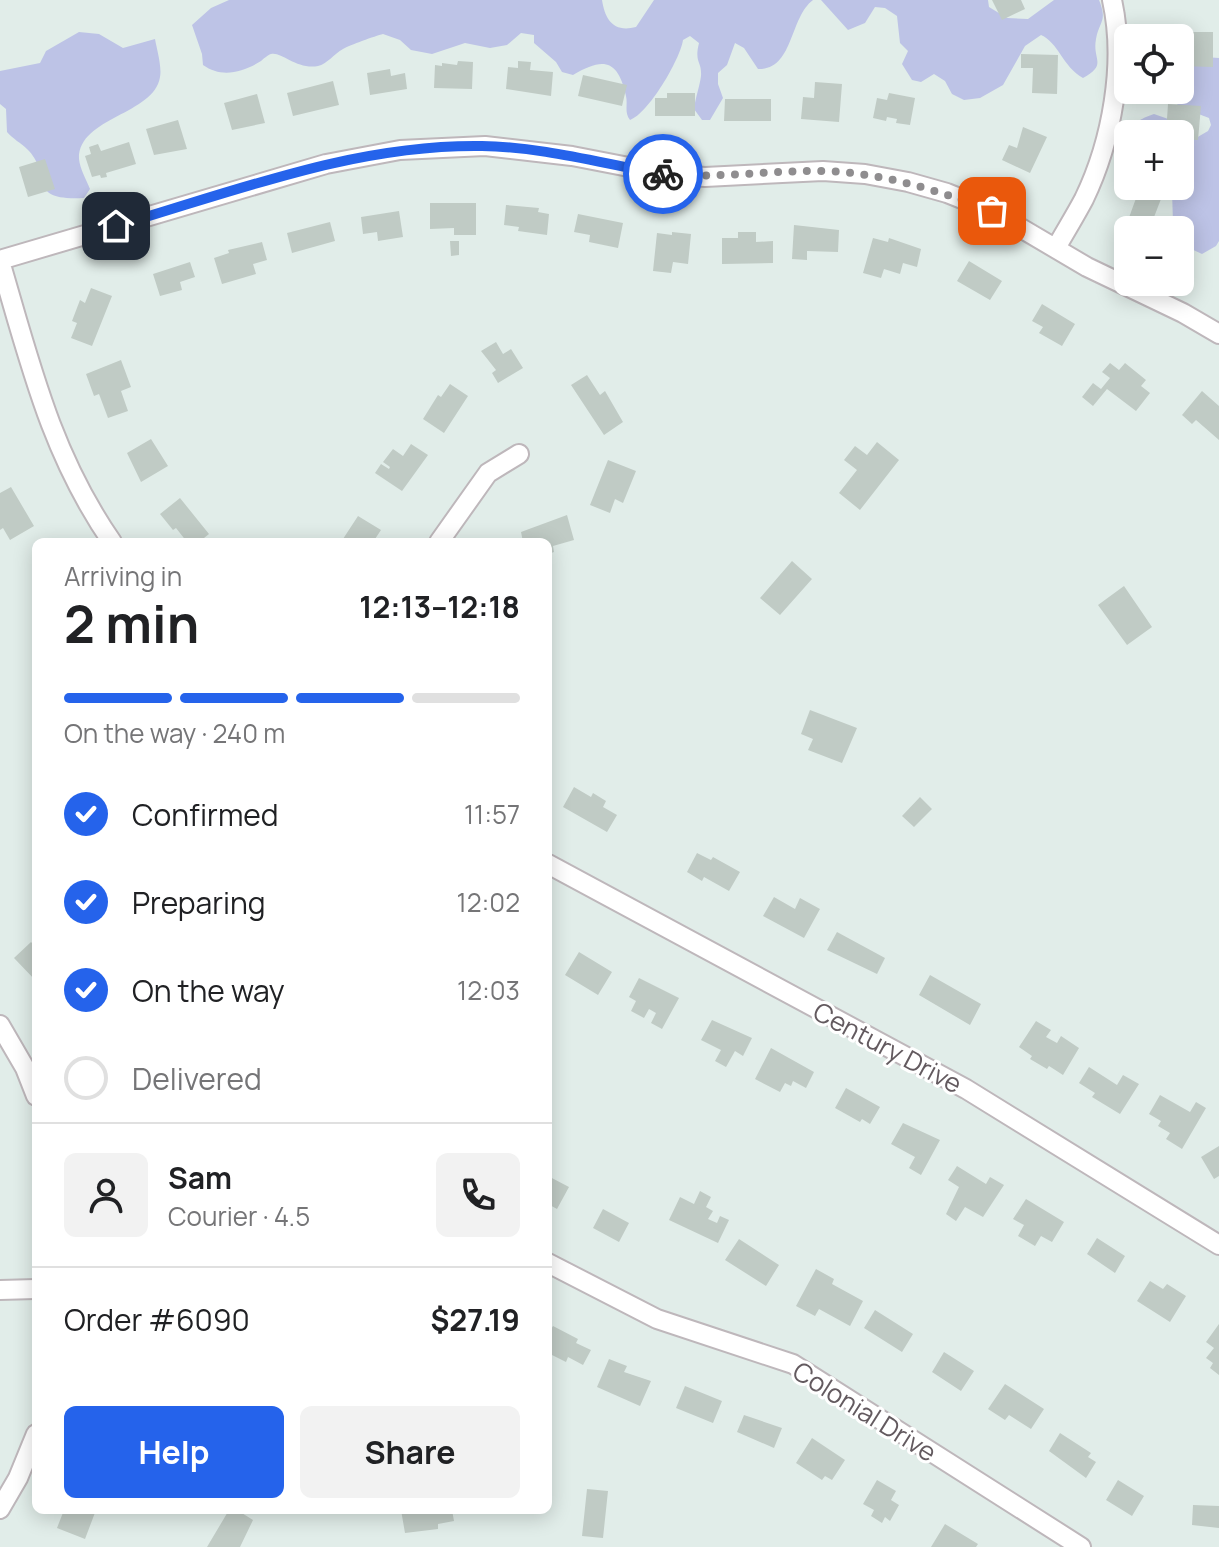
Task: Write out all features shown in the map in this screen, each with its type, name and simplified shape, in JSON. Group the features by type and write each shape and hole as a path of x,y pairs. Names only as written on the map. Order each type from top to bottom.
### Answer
{"street":[{"path":"1056,248 1085,197 1108,130 1116,60 1112,0"},
{"path":"109,538 86,504 43,409 0,261 326,164 400,150 439,147 532,150 665,174 705,177 823,171 865,174 947,193 992,211 1087,267 1183,313 1219,334"},
{"path":"442,538 488,473 519,454"},
{"name":"Century Drive","path":"552,866 966,1089 1219,1245"},
{"path":"0,1025 32,1086"},
{"name":"Colonial Drive","path":"552,1265 657,1319 793,1364 1081,1547"},
{"path":"0,1290 32,1289"},
{"path":"0,1509 18,1478 32,1444"}],"shaded area":[{"path":"229,0 602,0 605,13 612,23 628,28 636,27 654,0 813,0 799,19 785,52 770,67 758,69 744,48 735,43 727,65 718,73 723,98 710,120 702,120 694,109 701,71 697,54 699,43 690,36 683,40 676,60 654,97 630,120 623,84 614,68 601,64 573,75 562,72 556,62 534,43 534,35 521,33 507,45 490,48 465,43 432,54 411,50 400,40 383,34 346,47 318,66 310,67 271,54 239,71 217,72 203,65 192,25 211,8"},
{"path":"821,0 988,0 989,7 1007,18 1028,19 1054,0 1099,0 1103,17 1095,46 1097,65 1083,78 1041,35 1025,46 1003,85 980,98 964,100 952,94 945,81 934,74 921,82 912,80 902,64 908,51 900,43 897,16 885,8 875,7 865,23 848,30"},
{"path":"79,32 99,34 123,48 155,39 160,77 155,90 145,100 90,134 82,145 79,159 90,189 84,198 65,198 47,191 35,159 7,132 6,109 0,104 0,71 40,63 46,51"},
{"path":"1204,57 1219,58 1219,241 1202,254 1194,250 1194,216 1173,216 1172,200 1194,200 1194,137 1208,131 1211,125 1209,118 1177,104 1194,104 1194,61"},
{"path":"1154,114 1171,120 1142,120"}],"building":[{"path":"992,0 1021,0 1025,9 1002,20"},
{"path":"1194,32 1213,32 1213,67 1194,66"},
{"path":"1021,54 1058,55 1057,94 1032,93 1033,68 1021,68"},
{"path":"458,61 473,62 472,89 434,88 435,65 457,65"},
{"path":"518,61 531,62 530,70 553,72 551,96 506,89 508,67 518,68"},
{"path":"390,69 391,76 405,73 407,89 370,95 367,73"},
{"path":"583,75 627,85 622,106 578,96"},
{"path":"333,81 339,105 293,116 287,93"},
{"path":"815,82 842,84 839,122 801,119 803,97 814,98"},
{"path":"667,93 695,93 695,116 655,116 655,98 667,98"},
{"path":"889,93 915,98 910,125 896,123 897,119 887,117 886,121 873,118 877,98 887,100"},
{"path":"257,94 265,123 232,130 224,103"},
{"path":"725,99 771,99 771,121 724,121"},
{"path":"1168,104 1201,106 1198,140 1194,140 1194,120 1167,120"},
{"path":"178,120 187,149 154,155 146,129"},
{"path":"1023,127 1047,137 1030,173 1002,160 1009,145 1017,148"},
{"path":"129,142 136,164 106,173 107,177 92,177 85,156 91,154 89,147 98,144 101,151"},
{"path":"45,159 55,189 28,197 19,167"},
{"path":"1135,200 1161,200 1154,216 1130,216"},
{"path":"430,203 476,203 476,235 454,235 454,228 430,229"},
{"path":"506,205 539,208 538,212 549,214 547,235 518,231 519,227 504,225"},
{"path":"399,211 403,237 378,241 377,232 363,234 361,217"},
{"path":"578,214 623,223 618,248 589,242 590,235 574,232"},
{"path":"330,222 335,241 292,253 287,233"},
{"path":"794,225 839,230 838,252 807,251 807,260 792,259"},
{"path":"672,232 691,234 688,264 673,262 671,273 653,271 657,233 672,235"},
{"path":"738,232 756,232 756,242 773,241 773,263 722,264 722,238 738,238"},
{"path":"873,238 888,242 889,238 921,249 917,267 903,263 900,274 884,269 881,278 863,273"},
{"path":"450,241 459,241 459,255 451,256"},
{"path":"262,242 267,260 253,264 256,274 222,284 214,258 229,253 228,250"},
{"path":"969,261 1002,281 990,300 957,281"},
{"path":"190,262 195,277 180,282 182,290 160,296 153,274"},
{"path":"91,288 112,296 92,346 71,338 77,323 72,321 80,300 85,303"},
{"path":"1042,304 1075,324 1062,346 1039,333 1043,327 1032,321"},
{"path":"496,342 503,354 511,349 523,368 498,383 492,373 496,370 481,351"},
{"path":"121,360 131,387 121,391 128,411 108,418 99,394 94,396 86,374"},
{"path":"1110,363 1119,370 1125,363 1146,380 1141,386 1150,393 1136,411 1107,389 1093,406 1082,397 1093,383 1101,389 1110,378 1102,372"},
{"path":"587,375 600,395 605,391 623,422 604,435 571,385"},
{"path":"450,384 468,396 444,433 423,419 438,395 441,397"},
{"path":"1202,391 1219,406 1219,440 1196,420 1192,424 1182,415"},
{"path":"151,439 168,466 141,482 127,453"},
{"path":"877,442 899,460 860,510 839,493 857,470 844,460 855,446 867,455"},
{"path":"411,444 428,455 402,491 375,473 381,464 389,469 383,462 393,449 403,456"},
{"path":"608,460 636,471 623,503 615,499 610,513 590,505"},
{"path":"11,487 34,526 10,540 3,528 0,530 0,493"},
{"path":"180,498 209,534 204,538 184,538 160,514"},
{"path":"567,515 574,540 553,546 552,553 552,538 522,538 521,532"},
{"path":"358,516 381,530 376,538 344,538"},
{"path":"792,561 812,579 780,615 760,598"},
{"path":"1124,586 1152,627 1127,645 1098,605"},
{"path":"810,710 857,728 842,763 808,750 813,739 801,734"},
{"path":"574,787 606,801 603,807 617,815 607,832 563,807"},
{"path":"920,797 932,809 914,827 902,816"},
{"path":"697,853 711,860 713,857 740,872 729,891 704,877 702,881 687,872"},
{"path":"774,897 795,909 800,898 820,909 804,938 763,916"},
{"path":"837,932 885,958 877,974 827,950"},
{"path":"32,943 32,977 14,958"},
{"path":"579,952 612,972 598,995 565,975"},
{"path":"930,975 981,1004 970,1025 919,995"},
{"path":"639,978 679,998 662,1029 651,1023 656,1013 649,1009 644,1018 631,1011 636,1001 629,997"},
{"path":"712,1020 752,1038 743,1056 735,1051 726,1067 715,1061 721,1050 701,1040"},
{"path":"1036,1021 1051,1030 1046,1037 1057,1043 1061,1036 1079,1048 1063,1075 1030,1059 1032,1056 1019,1047"},
{"path":"771,1048 814,1072 806,1088 793,1081 791,1086 785,1083 780,1092 755,1079"},
{"path":"1089,1067 1117,1085 1123,1075 1139,1084 1120,1114 1092,1097 1095,1093 1079,1083"},
{"path":"846,1088 880,1107 870,1124 835,1108"},
{"path":"1160,1095 1190,1112 1196,1102 1206,1108 1182,1149 1166,1139 1170,1133 1158,1126 1161,1121 1149,1114"},
{"path":"903,1123 940,1140 921,1175 909,1168 915,1157 891,1144"},
{"path":"1219,1146 1219,1176 1214,1179 1201,1157"},
{"path":"957,1166 986,1184 990,1177 1004,1185 983,1217 965,1207 956,1221 946,1214 959,1187 948,1180"},
{"path":"552,1178 569,1187 557,1209 552,1206"},
{"path":"700,1191 711,1197 706,1207 713,1211 708,1219 717,1223 720,1216 729,1220 718,1243 669,1220 680,1197 694,1204"},
{"path":"1026,1199 1064,1222 1052,1242 1041,1236 1035,1246 1018,1236 1024,1225 1013,1219"},
{"path":"603,1209 629,1223 619,1242 593,1228"},
{"path":"1097,1238 1125,1256 1115,1273 1087,1254"},
{"path":"739,1239 779,1265 766,1286 725,1260"},
{"path":"816,1269 834,1279 832,1284 863,1301 850,1326 819,1309 815,1316 796,1306"},
{"path":"1150,1281 1163,1289 1167,1284 1186,1296 1170,1322 1137,1301"},
{"path":"875,1310 913,1334 902,1352 864,1328"},
{"path":"1219,1324 1219,1375 1210,1368 1213,1363 1206,1358 1214,1348 1206,1342"},
{"path":"552,1328 578,1339 576,1343 591,1350 583,1365 568,1357 566,1362 552,1355"},
{"path":"944,1352 974,1371 961,1391 932,1372"},
{"path":"609,1359 627,1366 624,1372 651,1381 640,1406 597,1387"},
{"path":"1005,1384 1044,1409 1031,1429 1009,1415 1005,1420 988,1409"},
{"path":"685,1386 722,1401 713,1423 676,1408"},
{"path":"744,1415 782,1428 774,1448 737,1432"},
{"path":"1060,1433 1091,1453 1088,1457 1096,1462 1086,1478 1049,1451"},
{"path":"812,1438 845,1460 832,1480 825,1476 822,1480 796,1463"},
{"path":"877,1480 896,1491 891,1500 899,1505 890,1521 885,1517 882,1523 871,1516 874,1510 863,1504"},
{"path":"1118,1480 1144,1496 1132,1516 1106,1500"},
{"path":"587,1489 608,1491 603,1538 582,1536"},
{"path":"1193,1505 1219,1506 1219,1528 1192,1525"},
{"path":"62,1514 94,1514 85,1539 57,1528"},
{"path":"227,1514 243,1514 253,1520 240,1547 207,1547"},
{"path":"402,1514 453,1514 454,1521 438,1524 438,1529 405,1533"},
{"path":"945,1524 978,1544 976,1547 931,1547"}],"way so far":[{"path":"663,174 705,177 823,171 865,174 947,193 992,211"}],"route":[{"path":"116,226 326,164 400,150 485,146 532,150 663,174"}]}
